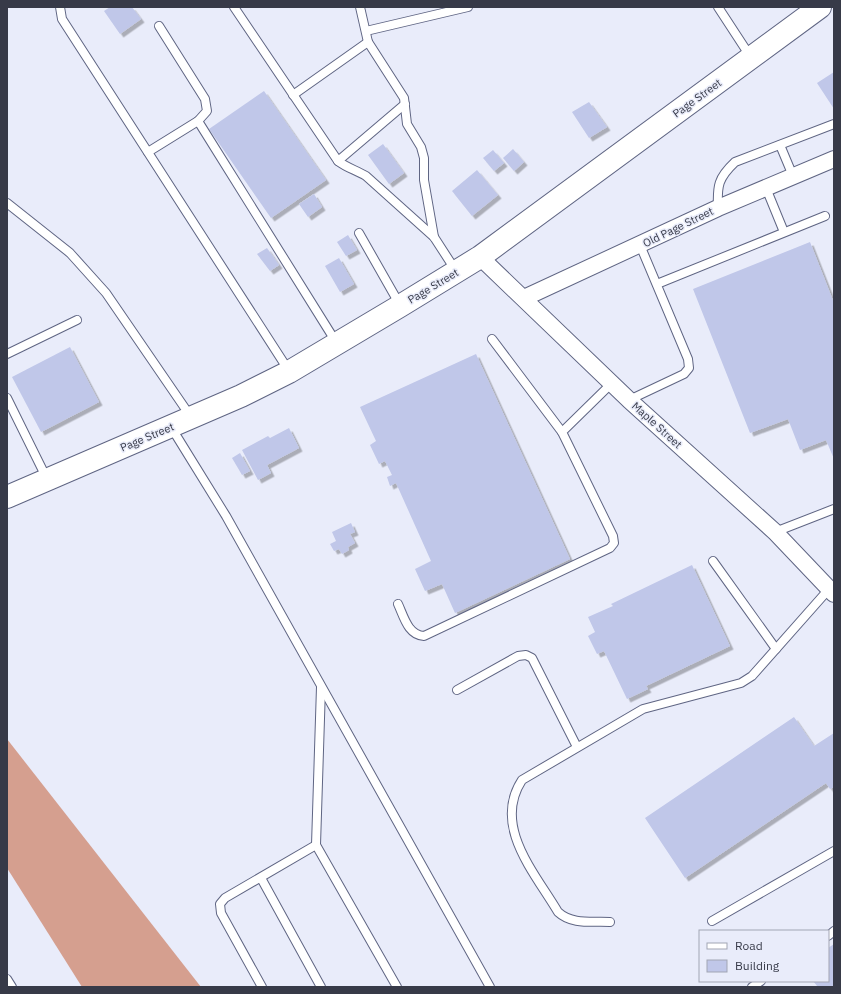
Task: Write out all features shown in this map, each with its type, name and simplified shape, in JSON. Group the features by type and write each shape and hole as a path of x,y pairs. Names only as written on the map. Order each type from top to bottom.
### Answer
{"main road":[{"name":"Page Street","path":"7,497 241,396 289,372 457,272 480,257 820,7"}],"street":[{"name":"Old Page Street","path":"524,298 718,208 834,159"},
{"name":"Maple Street","path":"480,257 629,400 775,532 832,591"}],"lane":[{"path":"60,7 62,19 289,372"},
{"path":"234,7 338,161 347,168 358,171 366,176 434,237 457,272"},
{"path":"360,7 368,42 404,98 407,124 421,147 424,158 424,180 434,237"},
{"path":"366,30 468,7"},
{"path":"718,7 752,58"},
{"path":"148,152 198,121 207,111 206,99 159,26"},
{"path":"293,95 368,42"},
{"path":"338,161 405,104"},
{"path":"198,121 337,343"},
{"path":"718,208 717,190 723,174 734,162 834,124"},
{"path":"780,145 793,176"},
{"path":"766,188 784,232"},
{"path":"7,202 64,248 102,288 192,417"},
{"path":"657,284 825,216"},
{"path":"359,233 400,306"},
{"path":"629,400 684,374 689,368 688,359 640,245"},
{"path":"7,354 77,320"},
{"path":"398,604 411,632 416,635 424,636 610,548 614,543 613,536 562,432 492,339"},
{"path":"562,432 612,383"},
{"path":"7,398 47,480"},
{"path":"171,427 226,516 490,987"},
{"path":"775,532 834,509"},
{"path":"713,560 776,649"},
{"path":"610,922 574,921 562,915 517,844 513,829 513,801 516,790 522,780 643,709 741,683 752,676 832,591"},
{"path":"457,690 518,656 526,655 532,658 577,747"},
{"path":"321,686 316,845 397,987"},
{"path":"262,987 221,913 220,904 225,898 316,845"},
{"path":"712,921 834,851"},
{"path":"261,878 321,987"},
{"path":"7,979 12,987"}],"shaded area":[{"path":"7,739 201,987 82,987 7,868"}],"building":[{"path":"110,7 132,7 141,19 120,34 104,11"},
{"path":"834,72 834,109 817,83"},
{"path":"264,91 326,180 271,218 209,129"},
{"path":"589,102 607,127 589,138 572,112"},
{"path":"383,144 404,173 389,184 368,155"},
{"path":"513,149 524,162 514,171 503,158"},
{"path":"493,150 504,163 494,171 483,158"},
{"path":"477,170 498,195 472,216 452,191"},
{"path":"314,194 322,207 308,217 299,204"},
{"path":"348,235 357,250 346,256 337,242"},
{"path":"810,242 834,303 834,459 826,440 800,450 788,419 750,433 693,289"},
{"path":"267,248 279,265 270,271 257,254"},
{"path":"339,258 354,284 340,292 325,266"},
{"path":"70,347 99,402 41,432 12,377"},
{"path":"476,354 570,559 455,613 442,584 425,591 415,569 431,561 396,483 390,486 387,477 392,475 385,461 379,464 370,445 376,441 360,407"},
{"path":"289,428 299,448 267,465 271,473 258,480 242,450 268,436 270,438"},
{"path":"240,453 250,471 242,475 232,458"},
{"path":"351,523 355,532 350,534 355,543 348,547 349,550 342,554 339,549 334,551 330,544 336,541 332,532"},
{"path":"692,565 730,646 646,686 648,689 627,699 604,651 597,654 588,636 595,632 588,617 613,606 611,604"},
{"path":"794,717 814,746 834,733 834,787 830,789 826,783 685,878 645,818"},
{"path":"834,944 834,987 818,987 814,982 829,982 829,947"}]}
